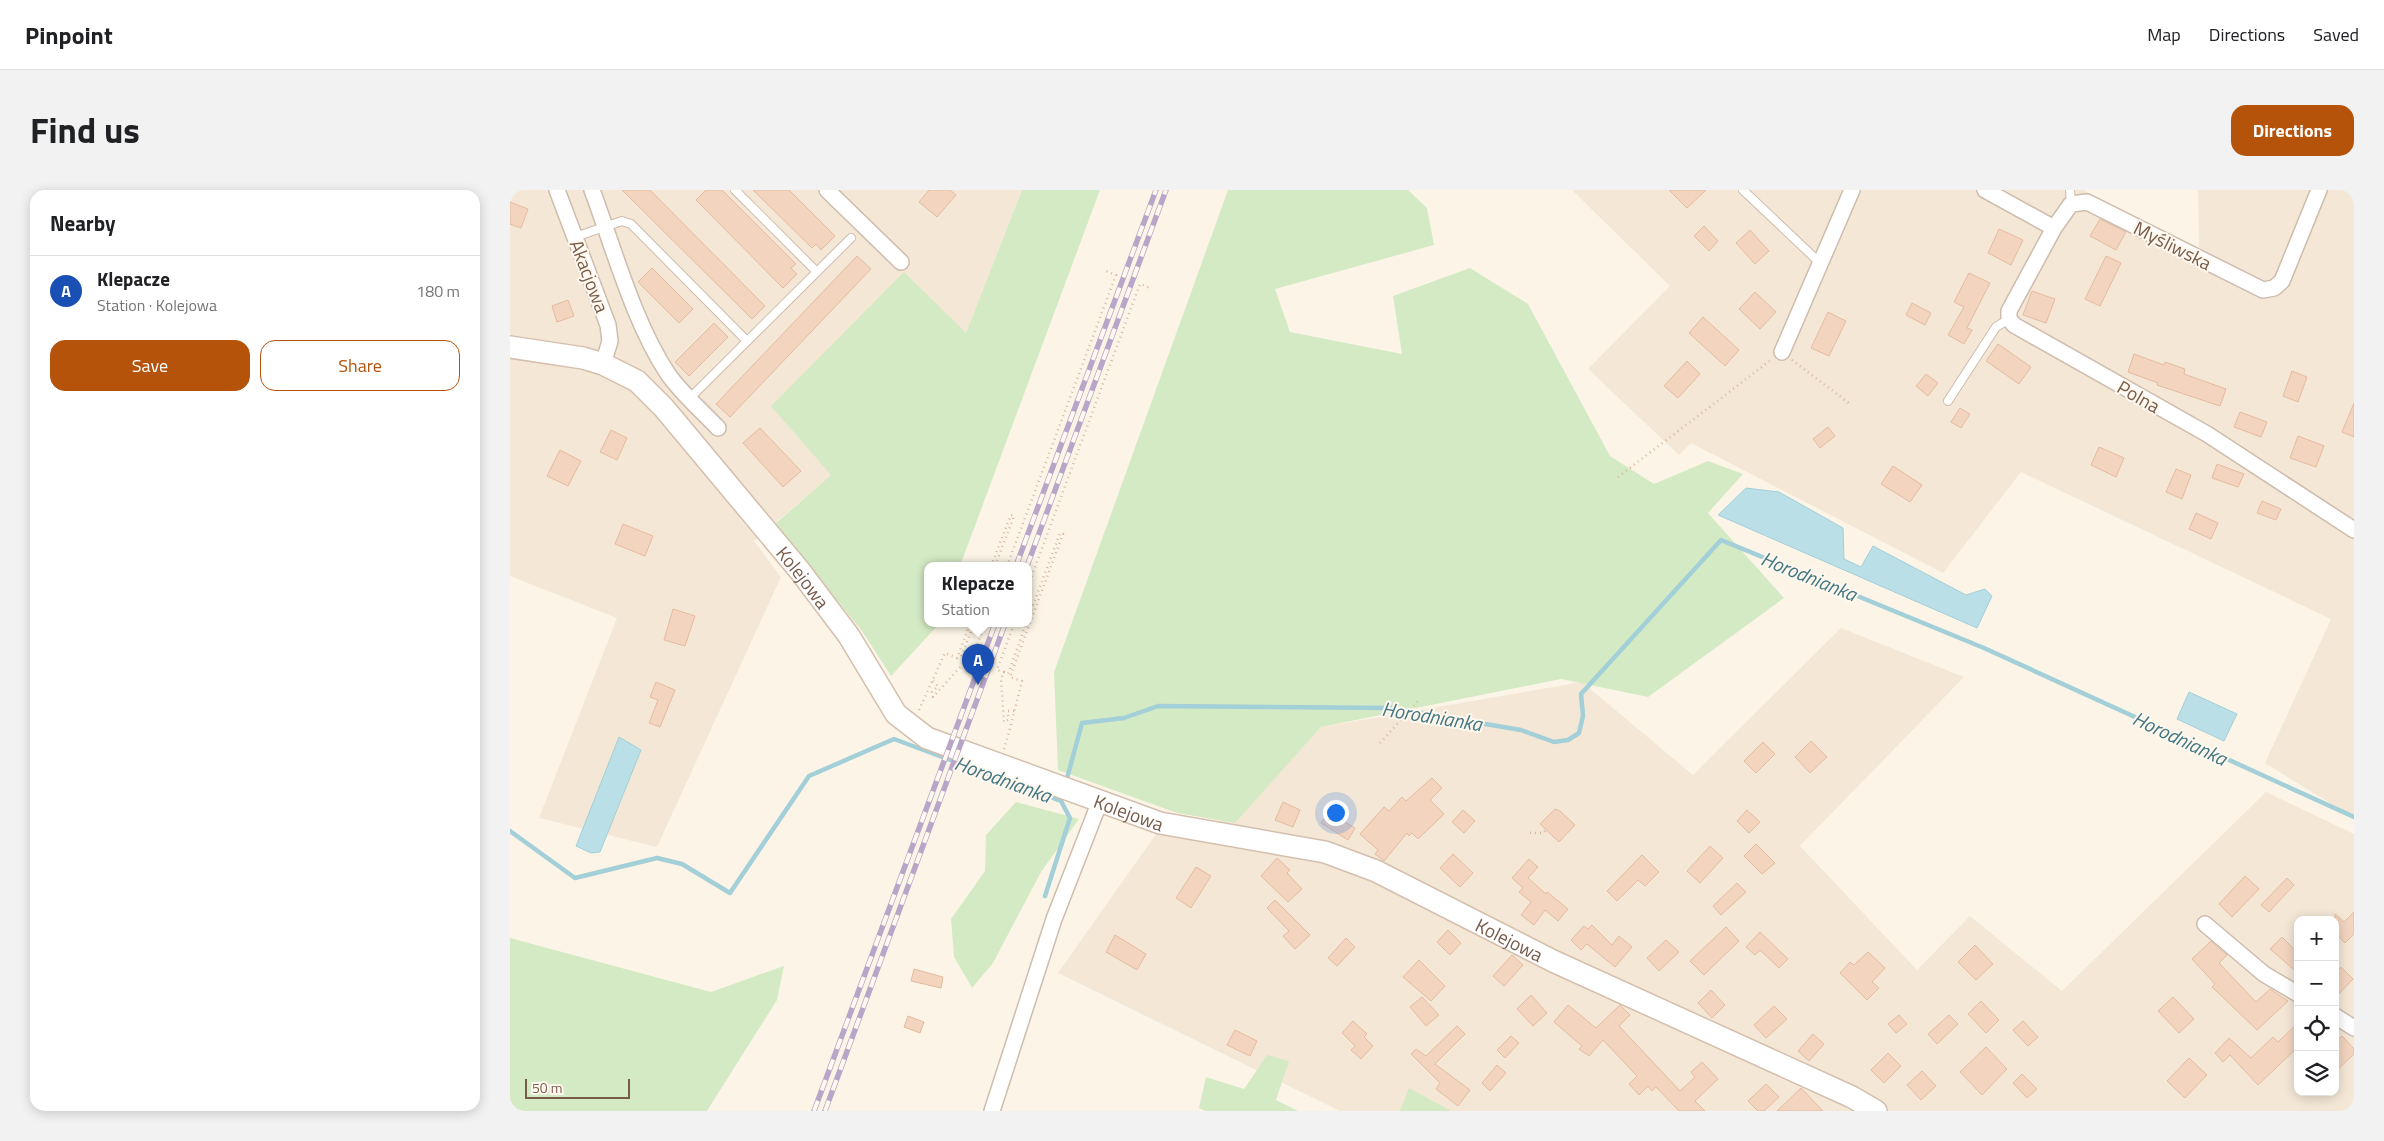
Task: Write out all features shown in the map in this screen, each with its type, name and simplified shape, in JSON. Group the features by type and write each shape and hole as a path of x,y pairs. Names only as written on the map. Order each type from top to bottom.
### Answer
{"street":[{"name":"Akacjowa","path":"557,190 608,325 610,341 604,364"},
{"path":"592,190 640,320 652,344 669,376 718,428"},
{"path":"827,190 901,262"},
{"path":"1782,352 1819,262 1852,190"},
{"path":"1986,190 2054,228 2009,311 2009,319"},
{"name":"Myśliwska","path":"2054,228 2071,197 2087,202 2263,290 2274,288 2282,281 2319,190"},
{"name":"Polna","path":"2009,319 2014,325 2207,434 2354,530"},
{"name":"Kolejowa","path":"510,347 583,358 604,364 637,381 669,414 800,571 849,636 896,714 937,743 1052,783 1160,824 1325,852 1376,871 1553,961 1852,1097 1876,1111"},
{"path":"992,1111 1054,919 1100,801"},
{"path":"2205,924 2264,974 2294,992"},
{"path":"2339,1019 2354,1028"}],"lane":[{"path":"736,190 817,272"},
{"path":"1743,190 1819,262"},
{"path":"575,238 622,222 631,224 747,341"},
{"path":"690,398 851,238"},
{"path":"1948,400 1996,327 2009,319"}],"path":[{"path":"1008,562 1116,275 1106,271"},
{"path":"1032,575 1140,284 1150,288"},
{"path":"1618,477 1782,352 1850,404"},
{"path":"994,562 1011,515 1014,516 995,562"},
{"path":"1032,608 1060,533 1063,534 1032,618"},
{"path":"912,727 945,653 957,658 971,627"},
{"path":"971,627 961,657 972,660 984,627"},
{"path":"1013,627 997,670 1008,674 1025,627"},
{"path":"999,765 1013,721 1022,681 1010,677 1029,627"},
{"path":"933,681 938,686 932,692 934,697 963,664 965,658"},
{"path":"1004,672 1002,679 1004,722 1008,720 1008,711 1014,711"},
{"path":"1380,743 1419,700"},
{"path":"1530,833 1543,833 1546,830"}],"shaded area":[{"path":"510,190 1022,190 966,333 831,475 754,541 781,577 657,847 539,818 617,618 510,576"},
{"path":"1572,190 2083,190 2199,248 2198,190 2354,190 2354,818 2265,763 2331,619 2021,472 1943,573 1691,443 1679,455 1588,369 1670,286"},
{"path":"1841,628 1964,677 1800,846 1917,970 1970,916 2062,991 2266,792 2354,834 2354,1111 1340,1111 1058,973 1168,817 1235,822 1321,727 1582,682 1693,775"}],"green space":[{"path":"1022,190 1100,190 961,562 924,562 924,627 936,627 891,676 862,631 775,524 831,475 771,406 904,272 966,333"},
{"path":"1228,190 1408,190 1427,208 1434,245 1275,289 1290,332 1402,354 1393,296 1470,268 1528,304 1610,456 1654,484 1708,461 1743,474 1708,513 1784,598 1648,697 1561,679 1321,727 1235,823 1177,813 1058,770 1054,672"},
{"path":"1016,802 1079,819 1041,872 993,963 972,988 954,957 951,919 985,871 986,835"},
{"path":"510,938 711,992 784,966 777,1000 707,1111 510,1111"},
{"path":"1267,1055 1289,1061 1276,1100 1298,1111 1205,1111 1199,1108 1206,1077 1244,1089"},
{"path":"1409,1088 1451,1111 1400,1111"}],"water":[{"path":"1746,488 1779,492 1843,528 1844,559 1861,567 1873,546 1966,595 1985,589 1992,596 1977,628 1718,515"},
{"path":"2189,692 2237,714 2224,741 2177,719"},
{"path":"619,737 641,750 600,852 591,853 576,846"}],"building":[{"path":"622,190 650,190 765,306 752,319"},
{"path":"706,190 722,190 796,264 791,268 797,274 783,288 696,200"},
{"path":"753,190 789,190 835,236 821,250 816,244 812,248"},
{"path":"929,190 950,190 956,195 937,217 919,202"},
{"path":"1669,190 1706,190 1687,208"},
{"path":"510,202 528,209 521,228 510,224"},
{"path":"2100,219 2126,232 2116,250 2090,236"},
{"path":"1704,226 1718,241 1709,251 1694,236"},
{"path":"1999,229 2023,240 2011,265 1988,253"},
{"path":"1750,230 1769,251 1755,264 1736,243"},
{"path":"857,256 871,269 730,417 716,404"},
{"path":"2106,256 2121,263 2100,306 2085,299"},
{"path":"652,268 693,309 679,323 638,282"},
{"path":"1969,273 1990,283 1967,328 1972,330 1964,344 1948,335 1964,307 1954,302"},
{"path":"2032,291 2055,299 2046,323 2023,315"},
{"path":"1755,292 1776,312 1760,329 1739,309"},
{"path":"568,300 574,316 557,322 552,306"},
{"path":"1912,303 1931,313 1925,325 1906,315"},
{"path":"1828,312 1846,321 1829,356 1811,348"},
{"path":"1703,317 1739,350 1725,366 1689,333"},
{"path":"714,323 728,337 689,376 675,362"},
{"path":"1998,344 2031,367 2019,384 1986,361"},
{"path":"2134,354 2164,365 2165,362 2185,369 2184,374 2226,389 2220,406 2157,385 2158,383 2128,372"},
{"path":"1687,361 1700,374 1678,398 1664,386"},
{"path":"2292,371 2307,377 2298,402 2283,396"},
{"path":"1926,374 1938,383 1928,396 1916,386"},
{"path":"2354,403 2354,437 2342,432"},
{"path":"1960,408 1970,414 1961,428 1951,422"},
{"path":"2240,412 2267,422 2261,437 2234,427"},
{"path":"1828,427 1835,436 1820,448 1813,439"},
{"path":"760,428 801,471 783,487 743,443"},
{"path":"611,430 627,438 617,460 600,452"},
{"path":"2298,436 2324,446 2316,467 2290,458"},
{"path":"2099,447 2124,458 2116,477 2091,465"},
{"path":"560,450 581,461 568,486 547,476"},
{"path":"2217,464 2244,474 2238,487 2212,478"},
{"path":"1893,466 1922,485 1910,502 1881,484"},
{"path":"2176,469 2191,475 2182,499 2166,492"},
{"path":"2262,501 2281,509 2276,520 2257,513"},
{"path":"2196,513 2218,523 2211,539 2189,529"},
{"path":"623,524 653,536 645,556 615,544"},
{"path":"673,609 695,616 685,646 664,640"},
{"path":"656,682 675,690 660,727 649,723 658,700 650,697"},
{"path":"1811,741 1827,757 1810,773 1795,757"},
{"path":"1763,742 1775,754 1756,773 1744,761"},
{"path":"1432,778 1442,788 1430,800 1444,814 1418,839 1412,833 1409,836 1407,833 1384,861 1375,854 1378,850 1360,834 1384,807 1389,811 1402,797 1406,801"},
{"path":"1283,802 1300,810 1293,827 1275,820"},
{"path":"1555,809 1560,811 1575,825 1559,842 1540,824"},
{"path":"1463,810 1475,821 1464,833 1452,822"},
{"path":"1747,810 1760,822 1749,833 1737,821"},
{"path":"1328,812 1355,828 1348,840 1321,823"},
{"path":"1756,844 1775,863 1762,874 1744,856"},
{"path":"1710,846 1723,858 1700,883 1687,871"},
{"path":"1453,854 1473,873 1460,887 1440,868"},
{"path":"1642,855 1659,872 1645,886 1638,880 1617,901 1607,891"},
{"path":"1277,858 1290,870 1287,873 1302,889 1288,902 1261,876"},
{"path":"1529,859 1538,867 1528,878 1546,894 1547,892 1568,909 1558,921 1545,910 1534,925 1521,915 1531,902 1519,892 1523,888 1512,878"},
{"path":"1196,867 1211,876 1191,908 1176,898"},
{"path":"2245,876 2259,889 2232,917 2219,904"},
{"path":"2287,878 2294,885 2269,912 2261,905"},
{"path":"1737,883 1746,892 1721,915 1713,906"},
{"path":"1275,900 1310,935 1295,949 1283,936 1289,931 1267,908"},
{"path":"2354,912 2354,934 2345,943 2339,937 2339,918 2344,922"},
{"path":"1592,925 1612,945 1619,936 1632,947 1615,967 1587,944 1581,950 1571,940 1584,926 1588,929"},
{"path":"1726,927 1739,941 1704,975 1690,961"},
{"path":"1448,930 1461,943 1450,955 1437,942"},
{"path":"1760,932 1788,959 1779,968 1760,950 1755,955 1746,947"},
{"path":"1115,935 1146,954 1137,970 1106,952"},
{"path":"2282,937 2294,949 2294,970 2270,949"},
{"path":"1346,938 1355,947 1337,966 1328,958"},
{"path":"1666,940 1679,952 1659,971 1647,958"},
{"path":"2211,941 2227,955 2219,963 2256,1002 2270,989 2288,1001 2257,1030 2212,987 2215,984 2192,959"},
{"path":"1975,945 1993,964 1976,980 1958,962"},
{"path":"1868,952 1885,968 1872,982 1879,988 1867,1000 1840,973 1850,962 1854,965"},
{"path":"1512,955 1523,965 1504,986 1493,976"},
{"path":"1419,960 1445,986 1431,1001 1403,977"},
{"path":"2341,967 2353,979 2339,994 2339,969"},
{"path":"914,969 943,977 941,988 911,981"},
{"path":"1711,990 1725,1005 1712,1018 1698,1003"},
{"path":"1531,995 1547,1013 1533,1026 1517,1009"},
{"path":"1422,997 1439,1015 1426,1026 1410,1007"},
{"path":"2173,997 2194,1019 2179,1033 2158,1011"},
{"path":"1981,1001 1999,1020 1986,1033 1968,1014"},
{"path":"1568,1005 1596,1028 1620,1005 1630,1015 1619,1026 1680,1091 1695,1077 1691,1072 1702,1062 1718,1079 1695,1101 1705,1111 1679,1111 1656,1087 1652,1091 1648,1086 1639,1095 1629,1084 1637,1076 1603,1040 1589,1056 1579,1049 1582,1046 1554,1022"},
{"path":"1774,1006 1787,1019 1766,1038 1754,1025"},
{"path":"1899,1015 1907,1024 1896,1033 1888,1024"},
{"path":"1949,1015 1958,1024 1937,1044 1928,1034"},
{"path":"908,1016 924,1022 920,1033 904,1027"},
{"path":"1353,1021 1367,1034 1364,1037 1373,1046 1361,1059 1351,1050 1355,1046 1342,1033"},
{"path":"2023,1021 2038,1037 2028,1046 2013,1030"},
{"path":"1457,1026 1465,1034 1435,1064 1470,1090 1458,1106 1436,1089 1440,1083 1411,1054 1416,1049 1426,1056"},
{"path":"2294,1027 2294,1051 2258,1085 2230,1055 2223,1062 2215,1053 2229,1038 2251,1058 2273,1037 2278,1042"},
{"path":"1235,1030 1257,1041 1250,1056 1227,1045"},
{"path":"1813,1034 1824,1044 1809,1061 1798,1051"},
{"path":"1511,1036 1519,1043 1505,1058 1497,1050"},
{"path":"2342,1036 2354,1049 2354,1054 2339,1068 2339,1051 2339,1039"},
{"path":"1986,1047 2007,1069 1982,1095 1960,1072"},
{"path":"1888,1053 1901,1066 1884,1083 1871,1070"},
{"path":"2189,1058 2207,1075 2185,1098 2167,1081"},
{"path":"1497,1065 1506,1073 1490,1091 1482,1083"},
{"path":"1922,1071 1936,1086 1921,1100 1907,1085"},
{"path":"2022,1074 2037,1089 2027,1098 2013,1083"},
{"path":"1766,1084 1779,1097 1764,1111 1758,1111 1748,1101"},
{"path":"1801,1088 1823,1111 1777,1111"}],"waterway":[{"name":"Horodnianka","path":"1066,782 1082,723 1124,718 1158,706 1391,708 1521,730 1554,742 1568,740 1579,733 1583,716 1581,694 1721,540 1984,648 2354,817"},
{"name":"Horodnianka","path":"510,831 575,878 657,858 682,864 730,893 809,776 894,739 1061,801 1062,795"},
{"path":"1045,896 1070,818 1061,801"}],"railway":[{"path":"1017,562 1156,190"},
{"path":"1028,562 1166,190"},
{"path":"814,1111 994,627"},
{"path":"825,1111 1004,627"}],"place":[{"name":"Klepacze","path":"978,685"}]}
